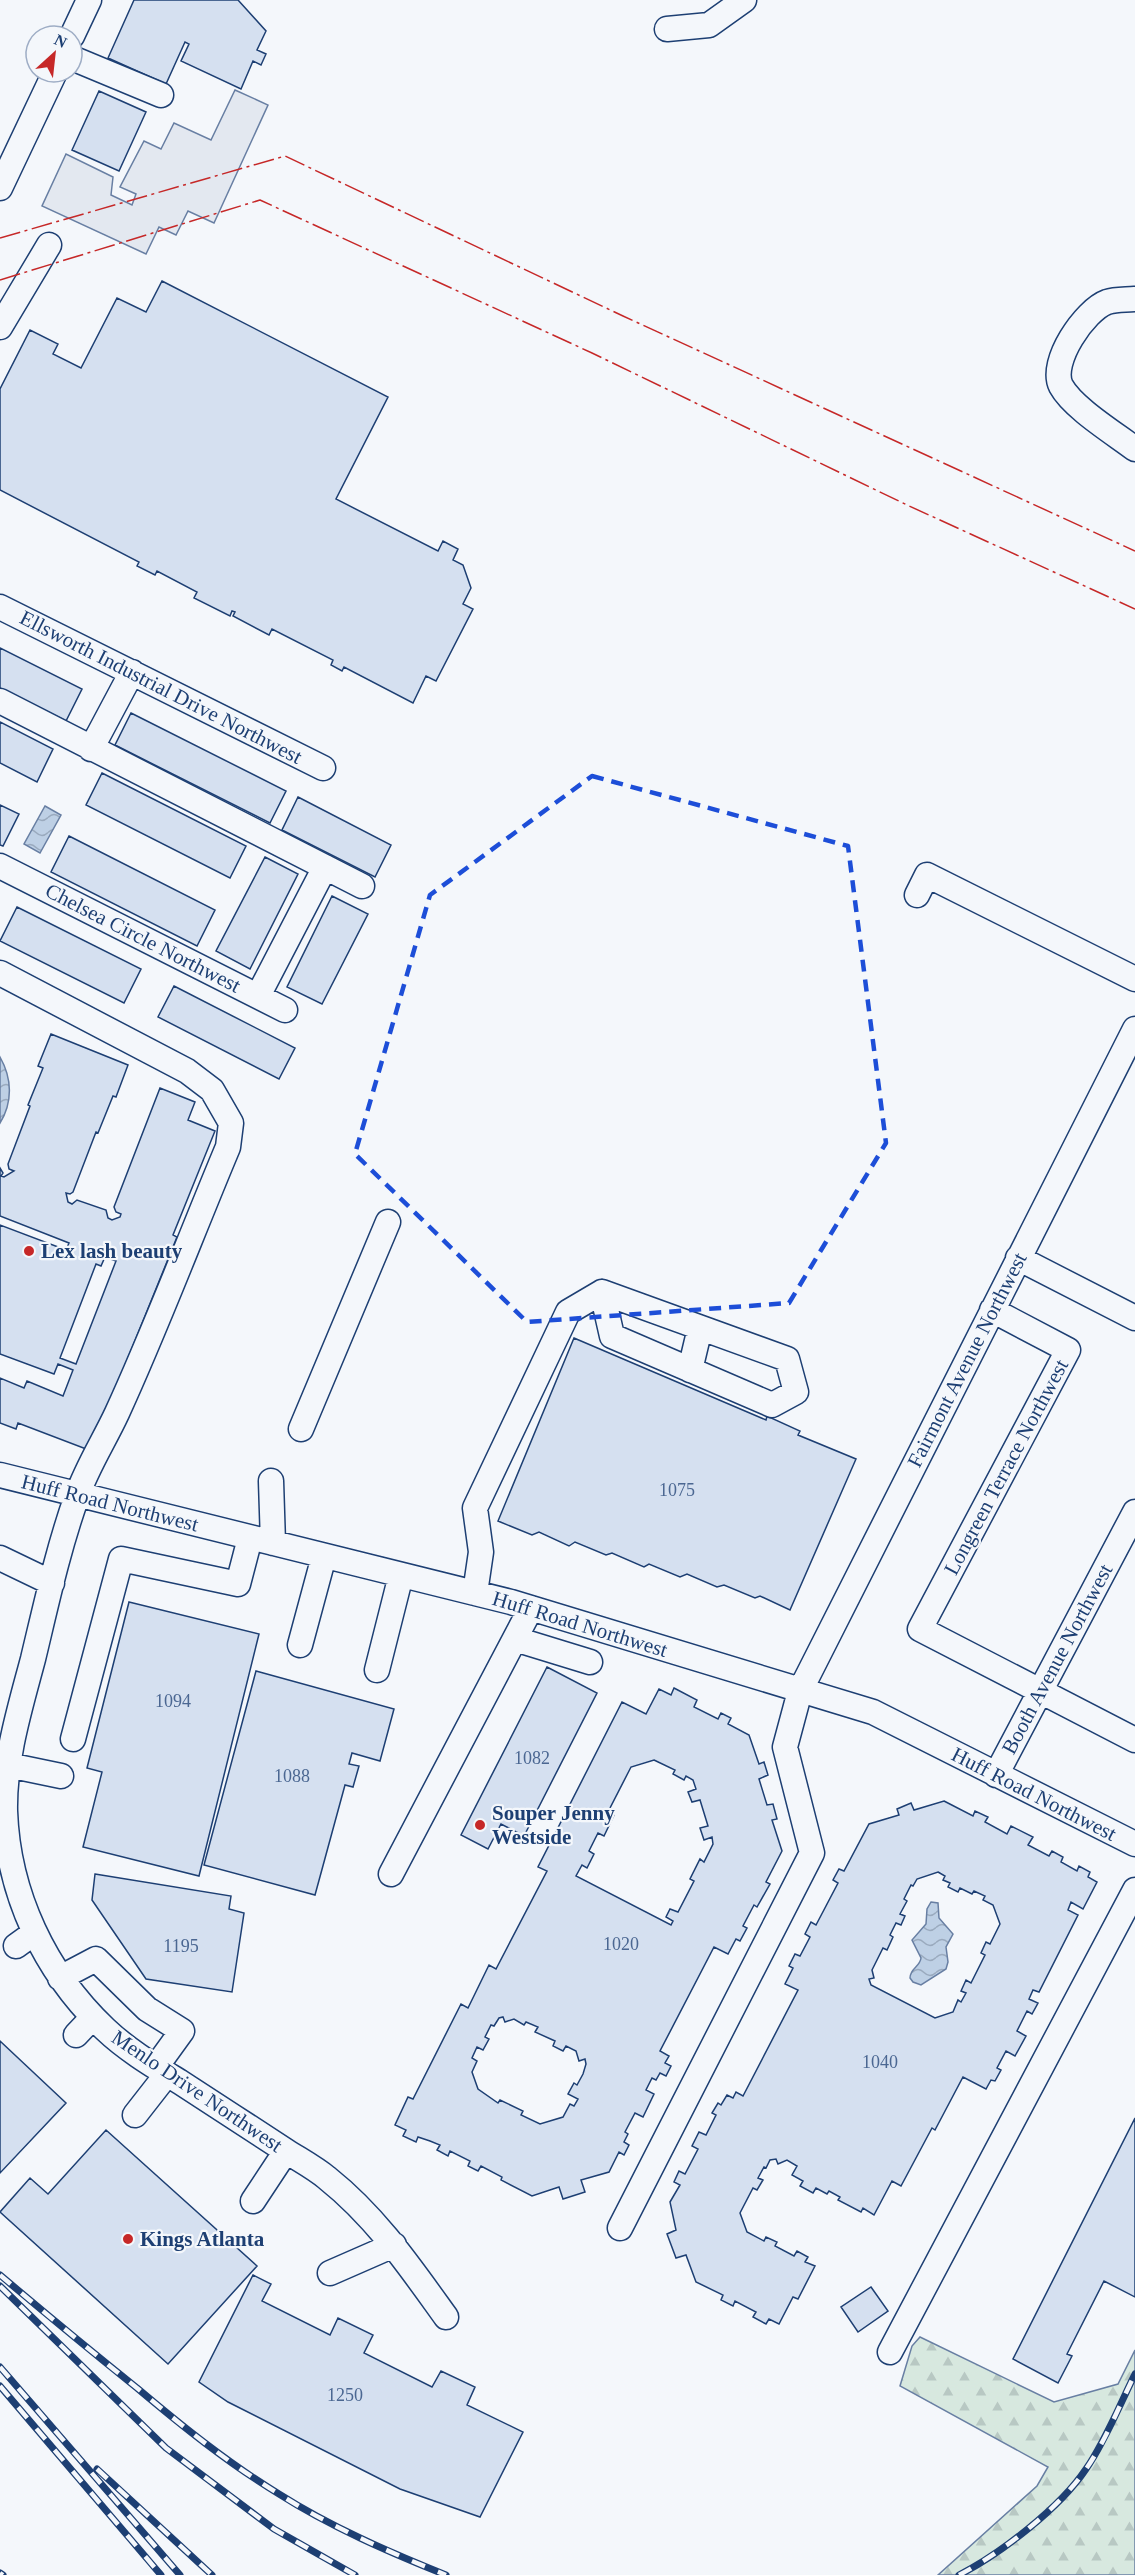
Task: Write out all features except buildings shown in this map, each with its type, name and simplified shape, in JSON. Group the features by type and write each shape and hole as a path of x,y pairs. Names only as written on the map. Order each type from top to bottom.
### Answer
{"street":[{"path":"78,24 89,0"},
{"path":"668,29 709,25 744,0"},
{"path":"84,63 161,95"},
{"path":"0,188 8,152 49,84"},
{"path":"0,327 49,245"},
{"path":"1135,299 1107,302 1095,310 1060,358 1058,372 1060,385 1069,397 1135,448"},
{"name":"Ellsworth Industrial Drive Northwest","path":"0,607 323,768"},
{"path":"92,749 132,672"},
{"path":"0,701 362,886"},
{"name":"Chelsea Circle Northwest","path":"0,866 285,1010"},
{"path":"258,996 325,867"},
{"path":"917,895 927,875 1135,979"},
{"name":"Menlo Drive Northwest","path":"0,973 187,1071 212,1090 231,1123 228,1147 224,1157 117,1413 78,1494 52,1583 14,1731 5,1769 5,1810 9,1849 25,1939 109,2033 162,2071 326,2177 364,2211 394,2245 446,2317"},
{"name":"Fairmont Avenue Northwest","path":"620,2228 812,1853 785,1747 800,1691 1135,1029"},
{"path":"301,1429 388,1222"},
{"path":"1018,1258 1135,1318"},
{"path":"476,1593 481,1552 475,1508 568,1312 602,1293 787,1359 796,1392 772,1405 612,1336 602,1293"},
{"name":"Longreen Terrace Northwest","path":"992,1310 1068,1350 920,1629 1040,1691"},
{"path":"690,1370 700,1328"},
{"name":"Huff Road Northwest","path":"0,1475 476,1593 873,1712 1135,1844"},
{"path":"73,1739 121,1559 238,1584 261,1540 272,1481"},
{"name":"Booth Avenue Northwest","path":"996,1775 1135,1512"},
{"path":"300,1645 324,1556"},
{"path":"0,1558 52,1583"},
{"path":"377,1670 401,1575"},
{"path":"391,1874 531,1608"},
{"path":"515,1639 590,1662"},
{"path":"1040,1691 1135,1740"},
{"path":"5,1769 61,1776"},
{"path":"890,2352 1135,1890"},
{"path":"60,1978 96,1959 147,2009 182,2031 162,2071 135,2115"},
{"path":"76,2035 93,2017"},
{"path":"253,2201 286,2151"},
{"path":"330,2273 394,2245"}],"highlighted area":[{"path":"592,776 848,846 886,1143 789,1303 527,1322 355,1154 430,895"}],"green space":[{"path":"920,2337 1054,2402 1118,2384 1135,2350 1135,2575 938,2575 1037,2486 1048,2467 900,2386 912,2346"}],"shaded area":[{"path":"235,90 268,105 214,223 188,211 176,235 159,227 146,254 42,206 66,154 113,177 111,195 132,205 136,194 120,187 144,141 161,149 174,123 211,140"}],"water":[{"path":"45,806 61,815 40,853 24,844"},
{"path":"0,1057 9,1082 9,1098 0,1123"},
{"path":"931,1902 938,1903 939,1918 953,1934 946,1947 948,1962 946,1969 921,1985 910,1978 921,1958 912,1940 926,1924 927,1909"}],"railway":[{"path":"0,2275 171,2416 242,2470 299,2506 340,2528 446,2575"},
{"path":"0,2286 166,2448 274,2529 355,2575"},
{"path":"0,2367 180,2575"},
{"path":"959,2575 1028,2529 1075,2484 1100,2447 1135,2374"},
{"path":"0,2386 161,2575"},
{"path":"97,2469 212,2575"}],"power":[{"path":"0,238 285,156 623,316 1135,551"},
{"path":"0,280 260,200 592,353 907,505 1135,609"}],"place":[{"name":"Lex lash beauty","path":"29,1251"},
{"name":"Souper Jenny Westside","path":"480,1825"},
{"name":"Kings Atlanta","path":"128,2239"}]}
